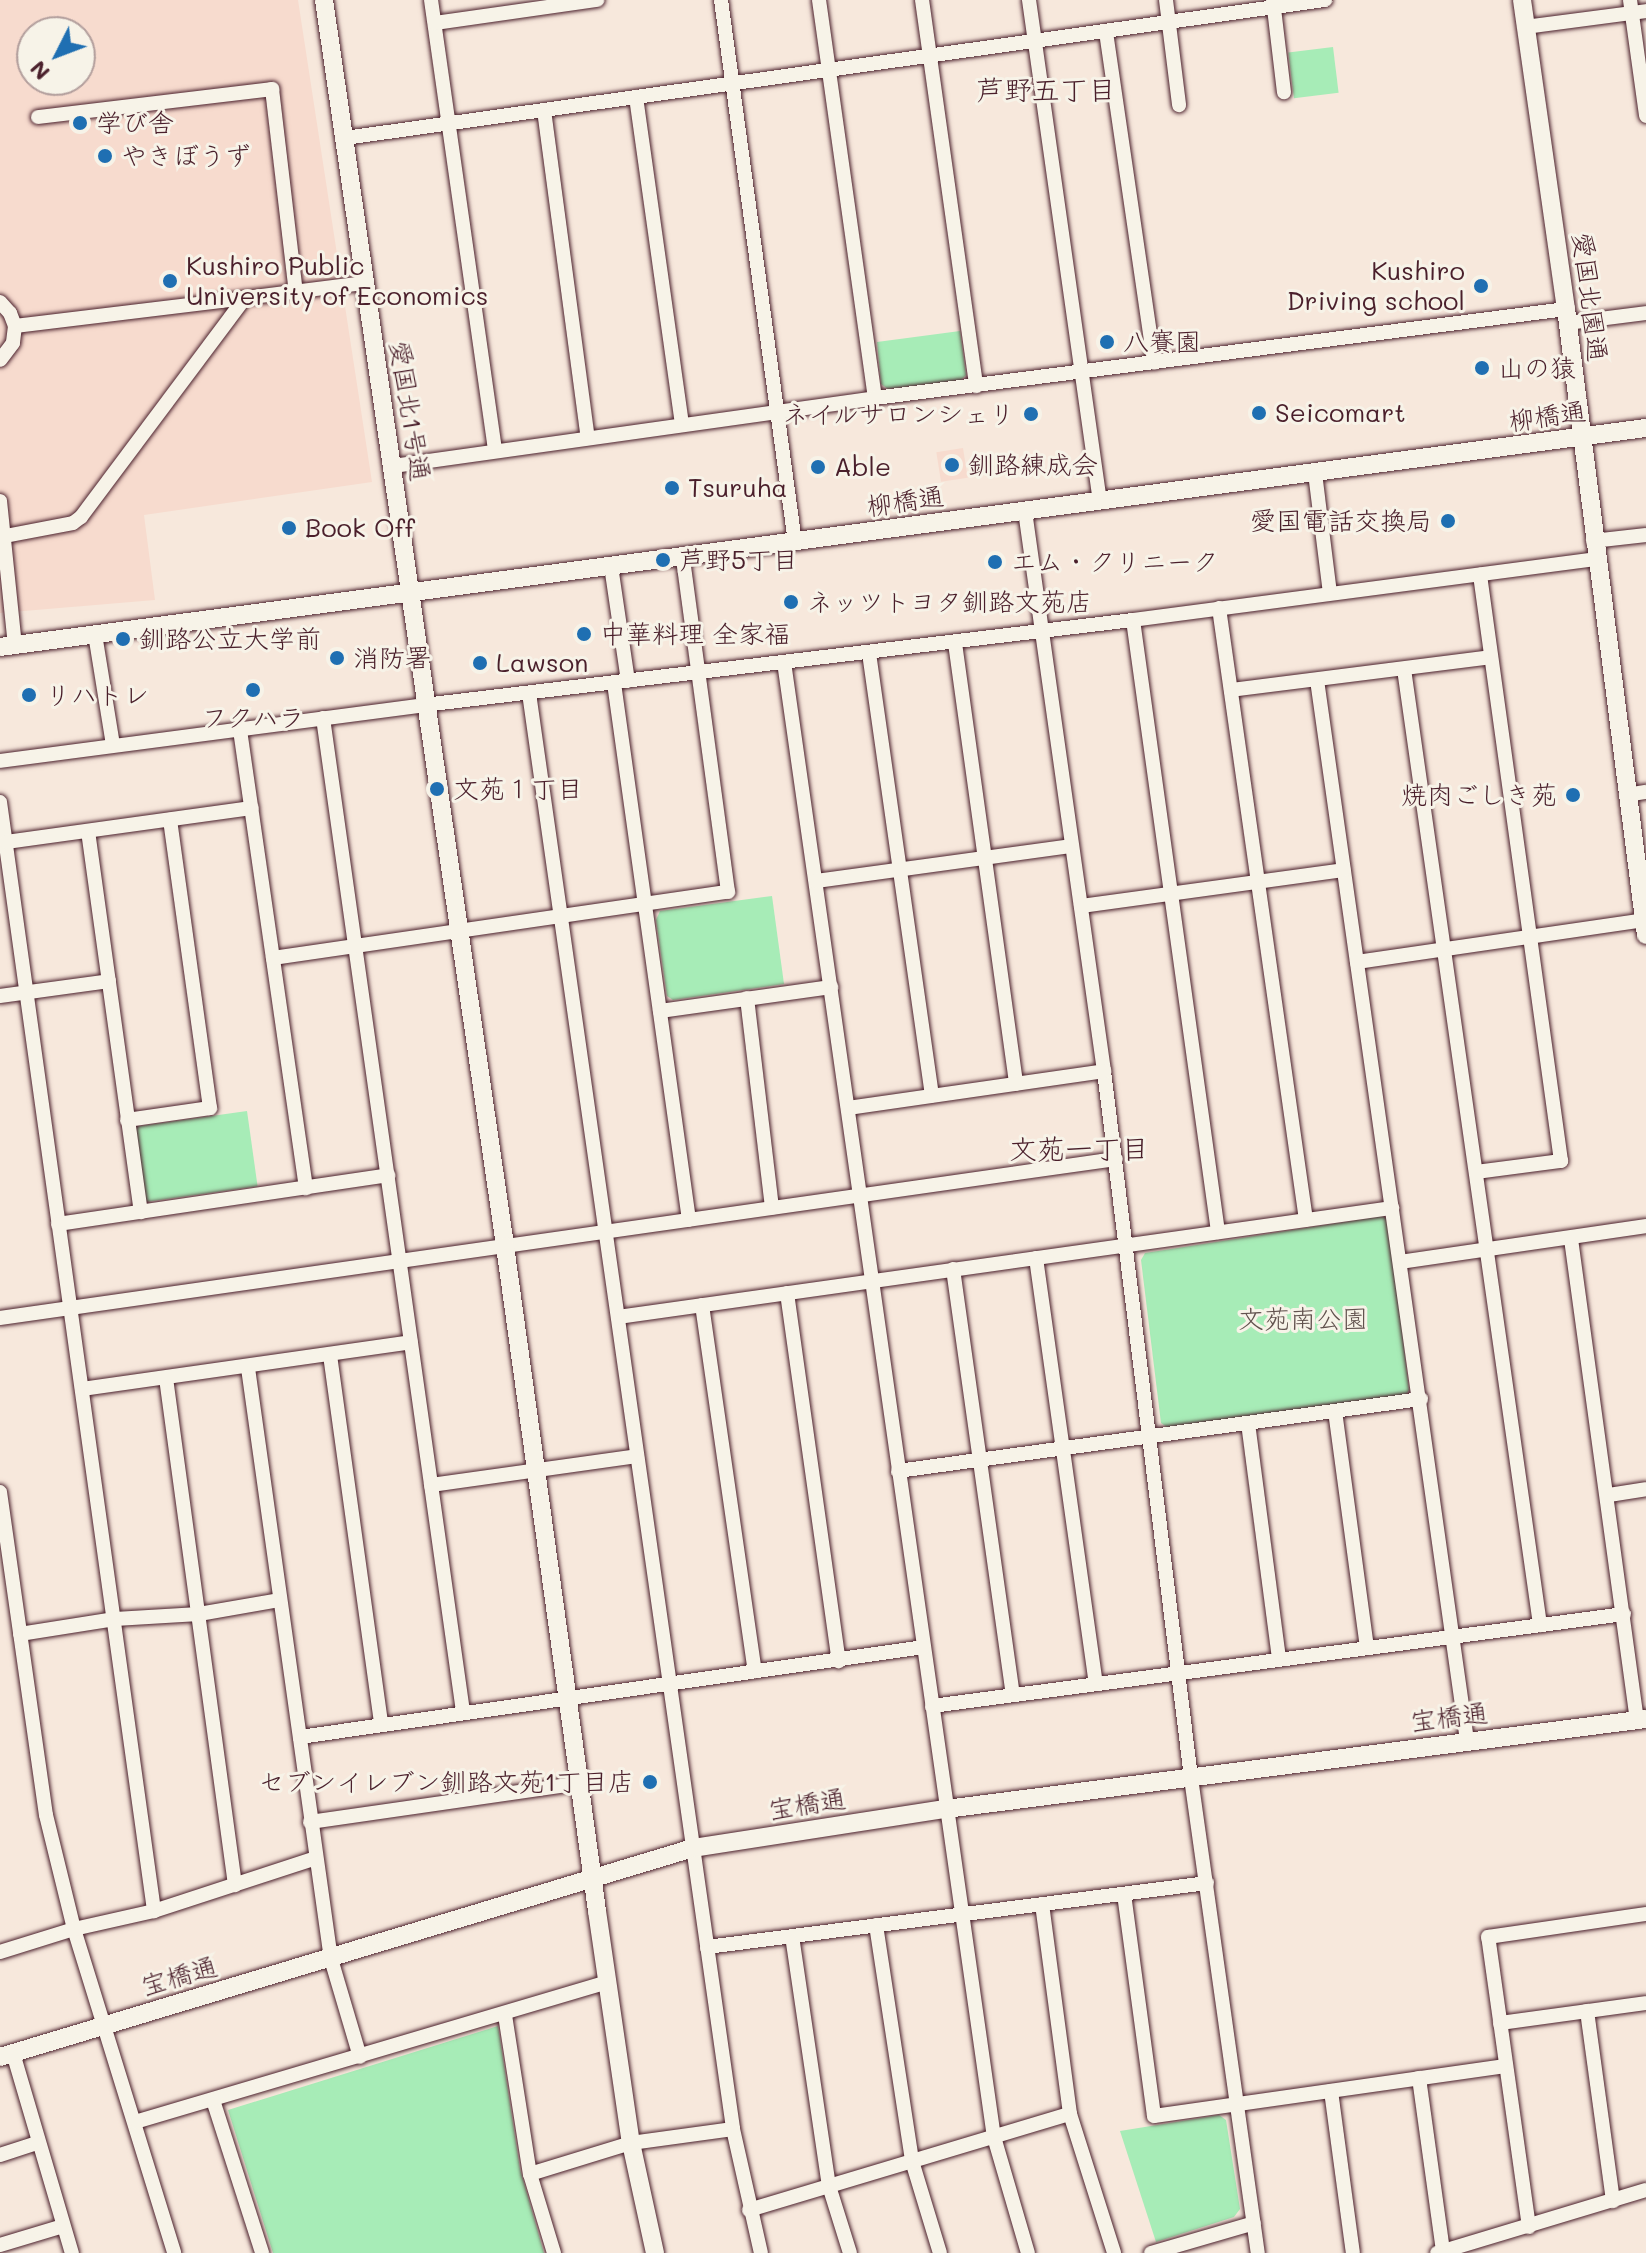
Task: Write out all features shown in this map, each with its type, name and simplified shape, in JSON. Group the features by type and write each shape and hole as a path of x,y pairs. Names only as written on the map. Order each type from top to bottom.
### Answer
{"street":[{"name":"愛国北1号通","path":"324,0 505,1246 631,2143 655,2253"},
{"path":"431,0 495,450"},
{"path":"435,23 597,0"},
{"path":"721,0 795,542"},
{"path":"819,0 875,398"},
{"path":"922,0 976,386"},
{"path":"1029,0 1100,502"},
{"path":"1166,0 1179,105"},
{"path":"345,138 1106,32 1274,3 1325,0"},
{"name":"愛国北園通","path":"1522,0 1567,316 1626,795 1640,855 1645,927"},
{"path":"1274,3 1284,92"},
{"path":"1525,27 1636,8 1646,116"},
{"path":"1106,32 1154,363"},
{"path":"38,117 272,89 296,292"},
{"path":"636,97 682,425"},
{"path":"544,110 588,438"},
{"path":"15,326 364,283"},
{"path":"2,536 73,523 81,517 245,298"},
{"path":"0,302 10,313 15,326 13,343 0,360"},
{"path":"393,466 875,398 1154,363 1567,316 1646,313"},
{"name":"柳橋通","path":"7,646 1646,428"},
{"path":"1315,473 1330,593"},
{"path":"0,501 7,646"},
{"path":"1025,511 1116,1159 1191,1778 1258,2253"},
{"path":"0,761 424,705 955,643 1480,575 1594,550 1646,535"},
{"path":"273,958 728,892 683,558"},
{"path":"611,566 645,905 689,1220"},
{"path":"1476,1172 1561,1161 1480,575"},
{"path":"1219,608 1306,1220"},
{"path":"1133,620 1218,1232"},
{"path":"95,634 113,745"},
{"path":"955,643 1016,1084"},
{"path":"869,653 932,1096"},
{"path":"1231,690 1491,657"},
{"path":"784,662 994,2137 1028,2253"},
{"path":"1404,669 1540,1625"},
{"path":"1317,680 1467,1741"},
{"path":"529,693 733,2129 761,2253"},
{"path":"323,718 463,1712"},
{"path":"240,730 306,1188"},
{"path":"1626,795 1646,792"},
{"path":"0,802 154,1911"},
{"path":"6,842 252,808"},
{"path":"127,1120 210,1108 170,820"},
{"path":"88,831 141,1212"},
{"path":"816,881 1071,846"},
{"path":"1081,906 1344,870"},
{"path":"1357,962 1529,936 1645,927"},
{"path":"0,996 109,981"},
{"path":"660,1011 831,987"},
{"path":"747,998 772,1208"},
{"path":"848,1108 1104,1071"},
{"path":"0,1318 1116,1159"},
{"path":"58,1224 388,1175"},
{"path":"618,1317 1392,1208"},
{"path":"1400,1262 1646,1226"},
{"path":"1571,1239 1624,1614 1642,1719"},
{"path":"1036,1258 1096,1683"},
{"path":"953,1269 1013,1694"},
{"path":"787,1293 839,1661"},
{"path":"702,1305 755,1671"},
{"path":"82,1389 248,1368 411,1342"},
{"path":"330,1355 381,1724"},
{"path":"248,1368 331,1959 360,2057"},
{"path":"166,1378 235,1885"},
{"path":"898,1471 1421,1399"},
{"path":"1335,1411 1367,1647"},
{"path":"1248,1423 1279,1658"},
{"path":"431,1485 637,1456"},
{"path":"1609,1495 1646,1489"},
{"path":"0,1492 4,1554 20,1634 46,1815 74,1929 174,2253"},
{"path":"20,1634 115,1619 199,1614 279,1600"},
{"path":"932,1706 1624,1614"},
{"path":"300,1737 924,1647"},
{"name":"宝橋通","path":"6,2055 693,1848 946,1809 1642,1719"},
{"path":"310,1822 580,1783"},
{"path":"0,1952 74,1929 154,1911 316,1858"},
{"path":"707,1947 1207,1883"},
{"path":"1124,1894 1154,2116 1505,2066"},
{"path":"1042,1904 1070,2114 1114,2253"},
{"path":"1529,2227 1488,1937 1646,1914"},
{"path":"876,1925 912,2161 940,2253"},
{"path":"792,1936 829,2186 850,2253"},
{"path":"135,2122 505,2015 608,1982"},
{"path":"1500,2023 1646,2003"},
{"path":"1587,2011 1613,2201"},
{"path":"505,2015 530,2174 554,2253"},
{"path":"6,2055 38,2143 72,2253"},
{"path":"1419,2078 1440,2252 1646,2190"},
{"path":"1331,2091 1353,2253"},
{"path":"213,2100 262,2253"},
{"path":"749,2210 1070,2114"},
{"path":"530,2174 631,2143 733,2129"},
{"path":"0,2155 38,2143"},
{"path":"1151,2253 1254,2223"},
{"path":"0,2245 63,2226"}],"shaded area":[{"name":"Kushiro Public University of Economics","path":"0,0 298,0 372,482 144,515 155,600 0,613"},
{"name":"釧路練成会","path":"963,448 968,478 941,482 936,452"}],"green space":[{"path":"1333,47 1339,93 1294,98 1288,52"},
{"path":"960,331 966,375 961,380 888,389 881,384 877,342"},
{"path":"772,896 784,984 673,1000 667,996 656,920 660,911"},
{"path":"247,1111 258,1186 146,1202 135,1127"},
{"name":"文苑南公園","path":"1383,1216 1389,1221 1409,1390 1406,1395 1167,1427 1161,1423 1141,1260 1145,1253"},
{"path":"498,2026 520,2169 544,2253 273,2253 228,2110"},
{"path":"1219,2115 1226,2120 1240,2209 1234,2217 1156,2242 1120,2131"}],"place":[{"name":"学び舎","path":"80,123"},
{"name":"やきぼうず","path":"105,156"},
{"name":"Kushiro Public University of Economics","path":"170,281"},
{"name":"Kushiro Driving school","path":"1481,286"},
{"name":"八賽園","path":"1107,342"},
{"name":"山の猿","path":"1482,368"},
{"name":"Seicomart","path":"1259,413"},
{"name":"ネイルサロンシェリ","path":"1031,414"},
{"name":"釧路練成会","path":"952,465"},
{"name":"Able","path":"818,467"},
{"name":"Tsuruha","path":"672,488"},
{"name":"愛国電話交換局","path":"1448,521"},
{"name":"Book Off","path":"289,528"},
{"name":"芦野5丁目","path":"663,560"},
{"name":"エム・クリニーク","path":"995,562"},
{"name":"ネッツトヨタ釧路文苑店","path":"791,602"},
{"name":"中華料理 全家福","path":"584,634"},
{"name":"釧路公立大学前","path":"123,639"},
{"name":"消防署","path":"337,658"},
{"name":"Lawson","path":"480,663"},
{"name":"フクハラ","path":"253,690"},
{"name":"リハトレ","path":"29,695"},
{"name":"文苑１丁目","path":"437,789"},
{"name":"焼肉ごしき苑","path":"1573,795"},
{"name":"セブンイレブン釧路文苑1丁目店","path":"650,1782"}],"district":[{"name":"芦野五丁目","path":"1046,89"},
{"name":"文苑一丁目","path":"1079,1148"}]}
